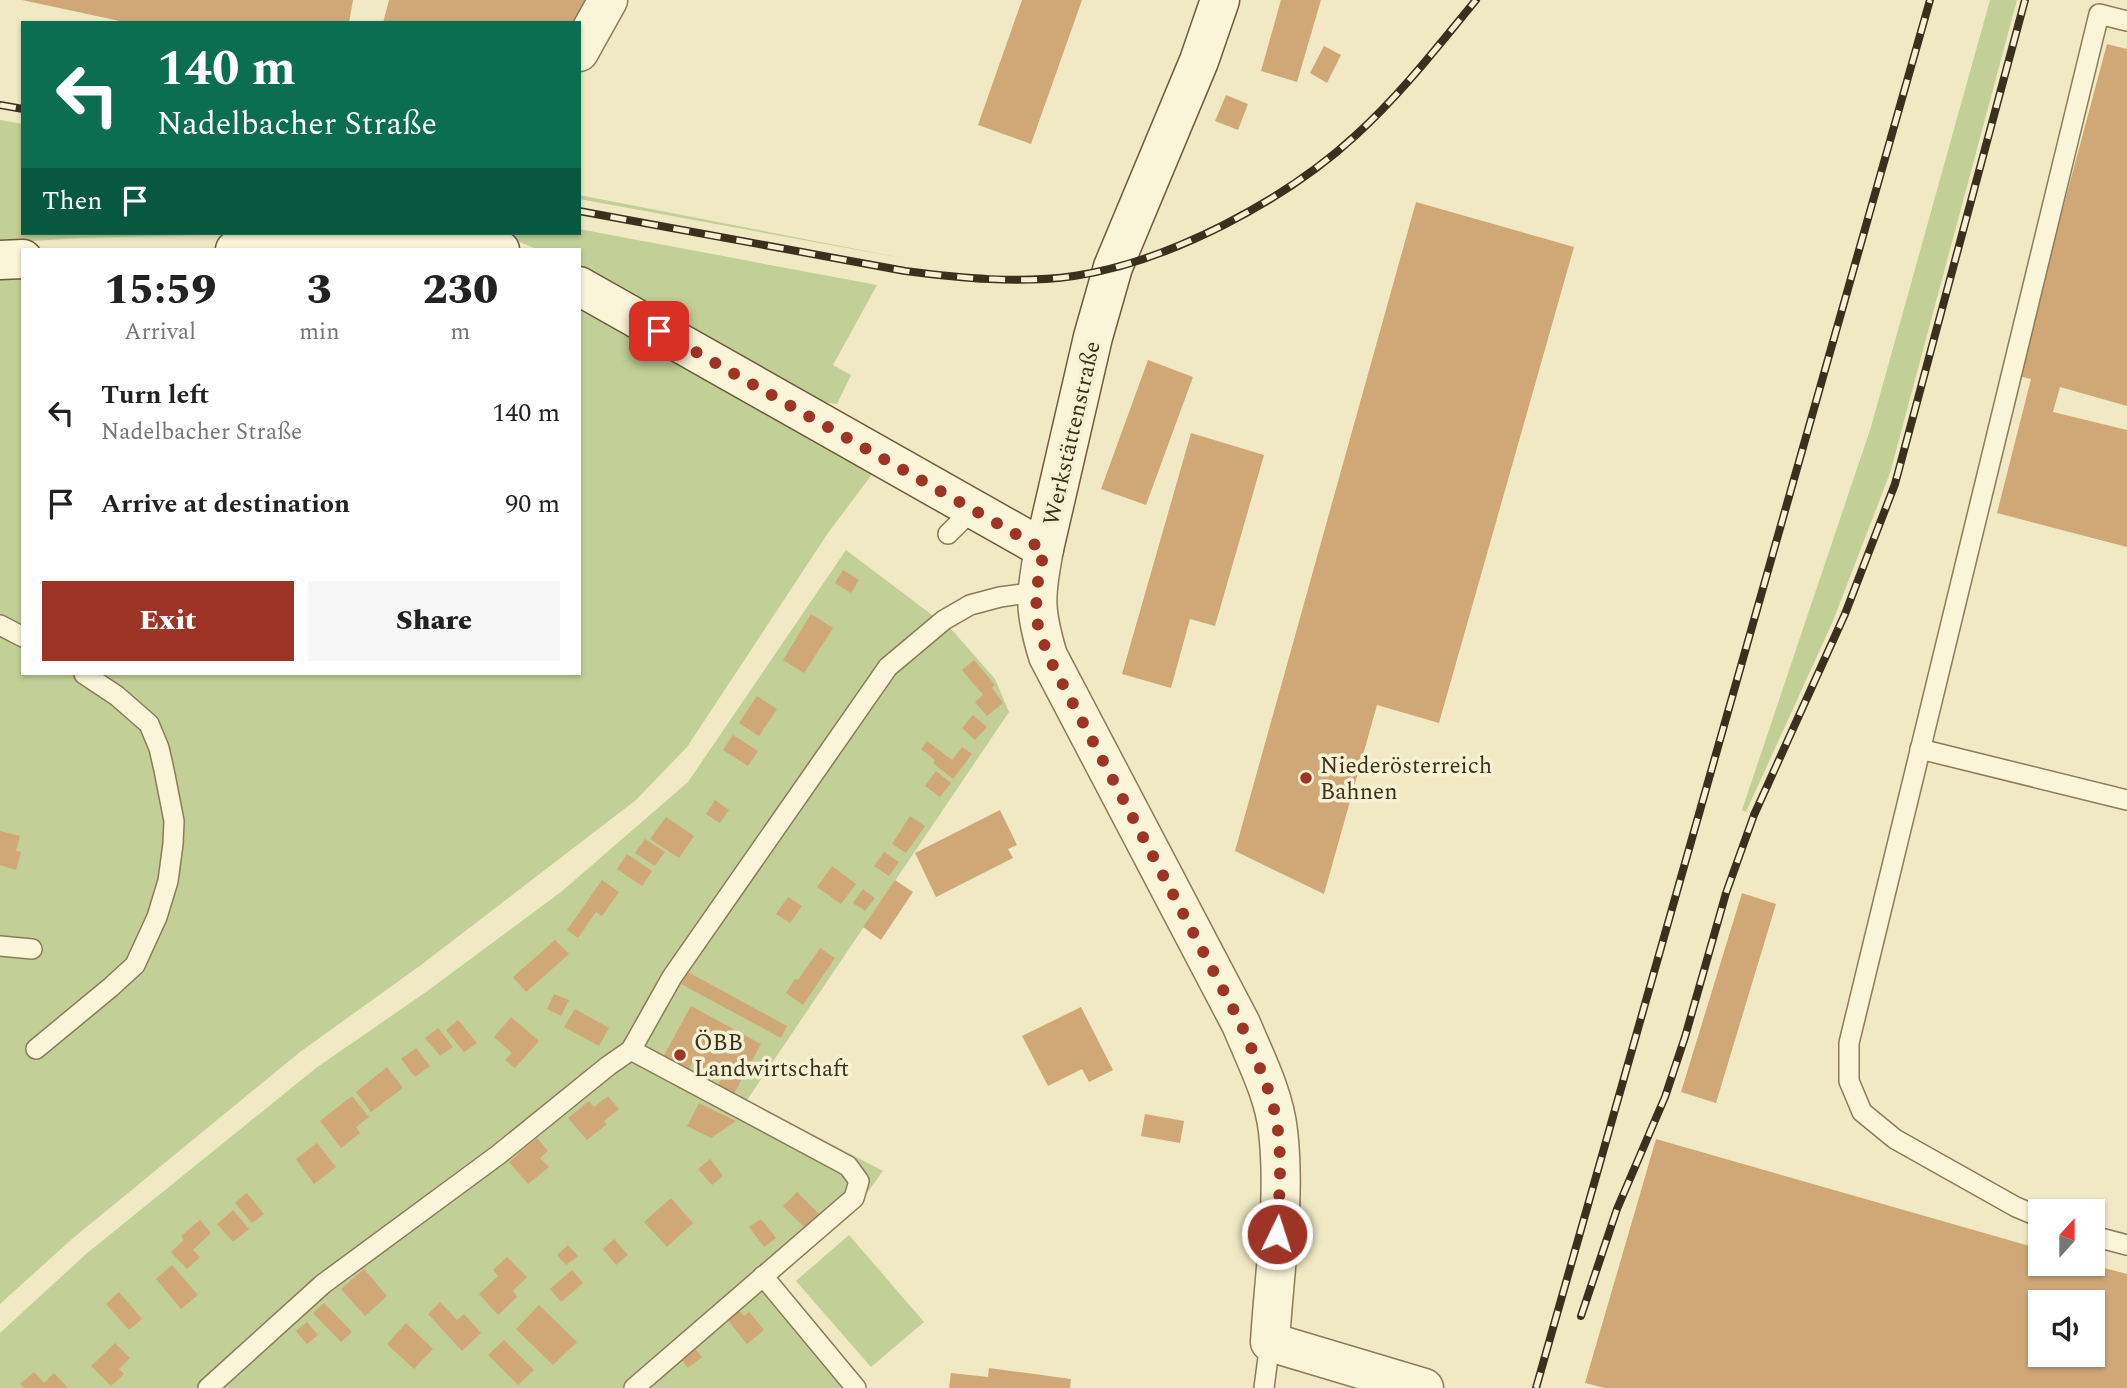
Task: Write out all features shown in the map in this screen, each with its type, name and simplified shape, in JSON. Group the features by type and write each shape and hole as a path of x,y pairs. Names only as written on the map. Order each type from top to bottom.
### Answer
{"street":[{"path":"581,47 608,0"},
{"name":"Werkstättenstraße","path":"1220,0 1199,61 1113,267 1093,337 1044,550 1036,592 1037,622 1048,656 1241,1024 1265,1081 1278,1129 1281,1180 1270,1342"},
{"path":"264,248 408,238 450,239 491,248"},
{"path":"0,260 21,258"},
{"path":"581,287 961,522 1044,550"},
{"path":"1270,1342 1424,1388"}],"lane":[{"path":"2028,1212 1895,1139 1862,1112 1849,1081 1849,1043 2099,14 2127,21"},
{"path":"208,1388 323,1284 498,1155 631,1050 672,977 888,667 944,620 970,605 1036,592"},
{"path":"0,625 21,636"},
{"path":"36,1049 135,965 157,918 168,881 173,844 174,821 164,770 149,724 117,696 86,675"},
{"path":"1920,749 2127,800"},
{"path":"0,946 32,949"},
{"path":"631,1050 848,1166 859,1181 853,1198 634,1388"},
{"path":"2105,1239 2127,1245"},
{"path":"763,1276 856,1388"},
{"path":"1264,1388 1270,1342"}],"green space":[{"path":"1990,0 2017,0 1890,473 1833,621 1746,812 1742,810 1871,427"},
{"path":"0,120 21,124 21,235 199,235 81,238 0,243"},
{"path":"581,195 907,259 581,199"},
{"path":"581,229 877,285 833,365 851,375 837,404 822,402 581,271 581,248 534,248 503,235 581,235"},
{"path":"21,278 21,675 581,675 581,308 873,473 828,533 687,747 636,800 421,965 300,1052 72,1239 0,1304 0,279"},
{"path":"846,550 952,630 995,679 1009,712 747,1100 883,1171 855,1209 775,1281 864,1388 0,1388 0,1333 86,1254 316,1068 426,992 561,892 688,782"},
{"path":"849,1235 924,1322 871,1367 796,1281"}],"building":[{"path":"22,0 353,0 349,21 120,21"},
{"path":"389,0 587,0 578,21 384,21"},
{"path":"1022,0 1082,0 1031,144 978,125"},
{"path":"1281,0 1321,0 1297,82 1261,71"},
{"path":"2107,44 2127,49 2127,406 2060,387 2053,412 2127,430 2127,547 1997,513 2031,379 2018,376"},
{"path":"1324,46 1341,55 1327,83 1310,73"},
{"path":"1226,95 1248,104 1238,130 1215,121"},
{"path":"1416,202 1574,247 1439,723 1377,705 1324,894 1235,851"},
{"path":"1148,360 1193,377 1146,505 1101,489"},
{"path":"1191,433 1264,455 1215,626 1190,619 1171,688 1122,674"},
{"path":"843,570 859,580 851,593 835,583"},
{"path":"811,614 833,628 804,673 783,660"},
{"path":"974,660 995,685 992,688 1003,703 987,716 975,702 983,695 962,670"},
{"path":"757,696 777,709 759,736 739,723"},
{"path":"973,715 987,727 975,740 962,728"},
{"path":"733,735 758,751 748,766 723,750"},
{"path":"927,741 952,760 962,747 972,754 953,779 921,749"},
{"path":"936,771 951,783 940,797 925,786"},
{"path":"715,800 729,810 720,823 706,814"},
{"path":"1000,810 1017,845 1008,849 1013,858 936,897 915,853"},
{"path":"910,816 925,826 906,853 892,844"},
{"path":"666,817 694,836 679,858 650,839"},
{"path":"0,831 20,836 16,851 21,852 16,870 0,865"},
{"path":"645,839 665,852 655,866 635,853"},
{"path":"884,852 899,862 889,876 874,866"},
{"path":"627,854 652,871 642,886 617,869"},
{"path":"832,866 856,884 841,904 817,887"},
{"path":"602,880 619,892 602,916 596,912 578,938 567,930"},
{"path":"895,880 913,892 881,940 863,927"},
{"path":"863,889 875,898 865,911 853,903"},
{"path":"1742,893 1776,904 1716,1103 1681,1092"},
{"path":"788,897 802,906 790,923 776,914"},
{"path":"555,940 569,954 526,992 513,977"},
{"path":"820,948 835,958 803,1005 786,993"},
{"path":"688,972 787,1026 781,1038 681,984"},
{"path":"554,994 569,1000 561,1016 547,1009"},
{"path":"691,1006 761,1044 734,1094 718,1085 722,1078 693,1062 688,1070 663,1057"},
{"path":"1081,1007 1113,1070 1089,1082 1082,1069 1048,1086 1022,1036"},
{"path":"575,1009 609,1028 599,1046 564,1027"},
{"path":"511,1017 539,1041 515,1068 505,1060 512,1053 494,1037"},
{"path":"458,1020 477,1043 464,1052 446,1030"},
{"path":"438,1028 453,1047 440,1056 425,1038"},
{"path":"416,1048 430,1066 415,1077 401,1059"},
{"path":"387,1067 403,1088 371,1112 356,1092"},
{"path":"352,1096 369,1117 356,1127 360,1133 341,1148 320,1121"},
{"path":"608,1096 619,1109 604,1121 607,1124 587,1140 568,1118 589,1101 594,1107"},
{"path":"699,1103 736,1121 711,1138 687,1126"},
{"path":"1145,1114 1184,1121 1180,1143 1141,1136"},
{"path":"537,1138 548,1151 540,1158 549,1167 528,1184 509,1162"},
{"path":"1656,1139 2028,1246 2028,1276 2105,1276 2105,1268 2127,1274 2127,1388 1605,1388 1585,1383"},
{"path":"317,1143 336,1167 314,1184 296,1159"},
{"path":"710,1159 723,1176 712,1185 698,1169"},
{"path":"797,1192 821,1216 807,1230 783,1206"},
{"path":"247,1193 264,1214 252,1223 235,1203"},
{"path":"671,1198 693,1223 667,1247 644,1222"},
{"path":"233,1210 249,1229 233,1242 217,1224"},
{"path":"761,1219 776,1238 764,1247 749,1227"},
{"path":"200,1220 211,1233 193,1250 200,1257 187,1269 171,1252 184,1240 181,1236"},
{"path":"614,1239 628,1255 616,1265 603,1249"},
{"path":"568,1245 578,1256 566,1265 557,1255"},
{"path":"507,1257 527,1277 513,1291 517,1297 498,1315 479,1294 498,1276 493,1270"},
{"path":"172,1265 198,1295 181,1309 156,1279"},
{"path":"364,1269 387,1296 365,1316 341,1289"},
{"path":"572,1270 583,1283 561,1302 550,1289"},
{"path":"119,1292 142,1319 129,1330 106,1304"},
{"path":"440,1302 457,1320 464,1314 481,1333 462,1351 428,1314"},
{"path":"324,1303 352,1332 341,1342 313,1313"},
{"path":"539,1305 577,1342 553,1365 516,1329"},
{"path":"738,1309 744,1316 749,1312 764,1330 747,1344 726,1318"},
{"path":"307,1322 318,1335 307,1344 296,1331"},
{"path":"406,1323 433,1349 414,1369 387,1344"},
{"path":"504,1340 534,1370 518,1385 488,1355"},
{"path":"115,1343 130,1358 119,1369 124,1374 111,1386 91,1366"},
{"path":"695,1349 702,1357 688,1368 682,1360"},
{"path":"989,1368 1071,1379 1070,1388 949,1388 951,1373 988,1377"},
{"path":"34,1372 44,1383 54,1373 68,1388 24,1388 20,1384"}],"railway":[{"path":"581,211 905,271 947,276 1032,280 1111,269 1187,242 1224,225 1296,182 1328,159 1388,103 1476,0"},
{"path":"1536,1388 1930,0"},
{"path":"1581,1316 1617,1209 1665,1097 1726,893 1754,815 1845,614 1895,484 2025,0"},
{"path":"0,105 21,109"}],"place":[{"name":"Niederösterreich Bahnen","path":"1306,778"},
{"name":"ÖBB Landwirtschaft","path":"680,1055"}],"route":[{"path":"659,331 1044,550 1036,592 1037,622 1048,656 1241,1024 1265,1081 1278,1129 1281,1180 1277,1234"}]}
